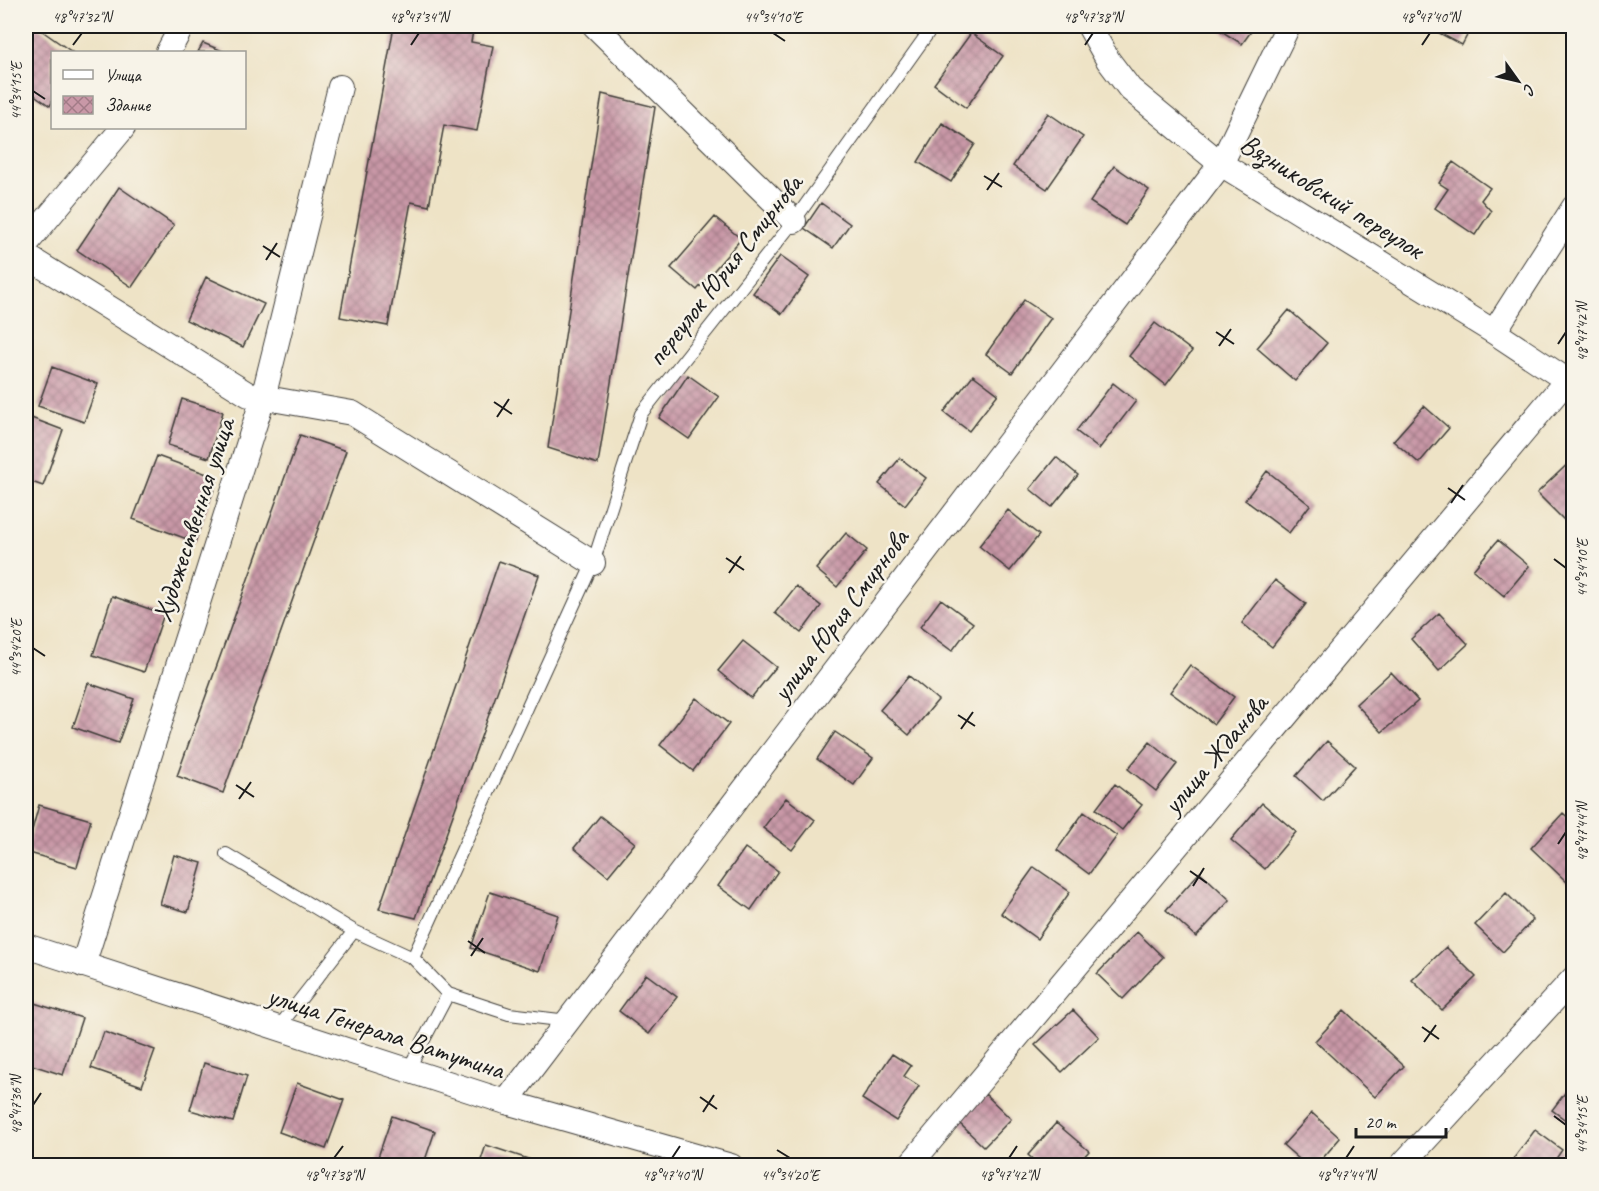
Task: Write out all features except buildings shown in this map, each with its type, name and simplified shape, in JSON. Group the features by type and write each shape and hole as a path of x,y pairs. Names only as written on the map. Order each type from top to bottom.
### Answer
{"street":[{"path":"169,51 182,26"},
{"path":"595,26 794,221"},
{"name":"улица Юрия Смирнова","path":"506,1102 1221,164 1288,26"},
{"name":"Вязниковский переулок","path":"1088,27 1108,60 1130,89 1221,164 1494,332 1570,382"},
{"name":"Художественная улица","path":"83,965 263,398 340,87"},
{"path":"26,244 122,129"},
{"path":"1494,332 1574,207"},
{"path":"26,256 249,395 352,413 593,563"},
{"name":"улица Жданова","path":"909,1166 1570,382"},
{"name":"улица Генерала Ватутина","path":"26,946 506,1102 731,1166"},
{"path":"1401,1166 1574,978"}],"lane":[{"name":"переулок Юрия Смирнова","path":"413,957 593,563 642,414 794,221 933,26"},
{"path":"226,854 354,931 413,957 448,994 509,1014 569,1021"},
{"path":"278,1028 354,931"},
{"path":"408,1070 448,994"}]}
